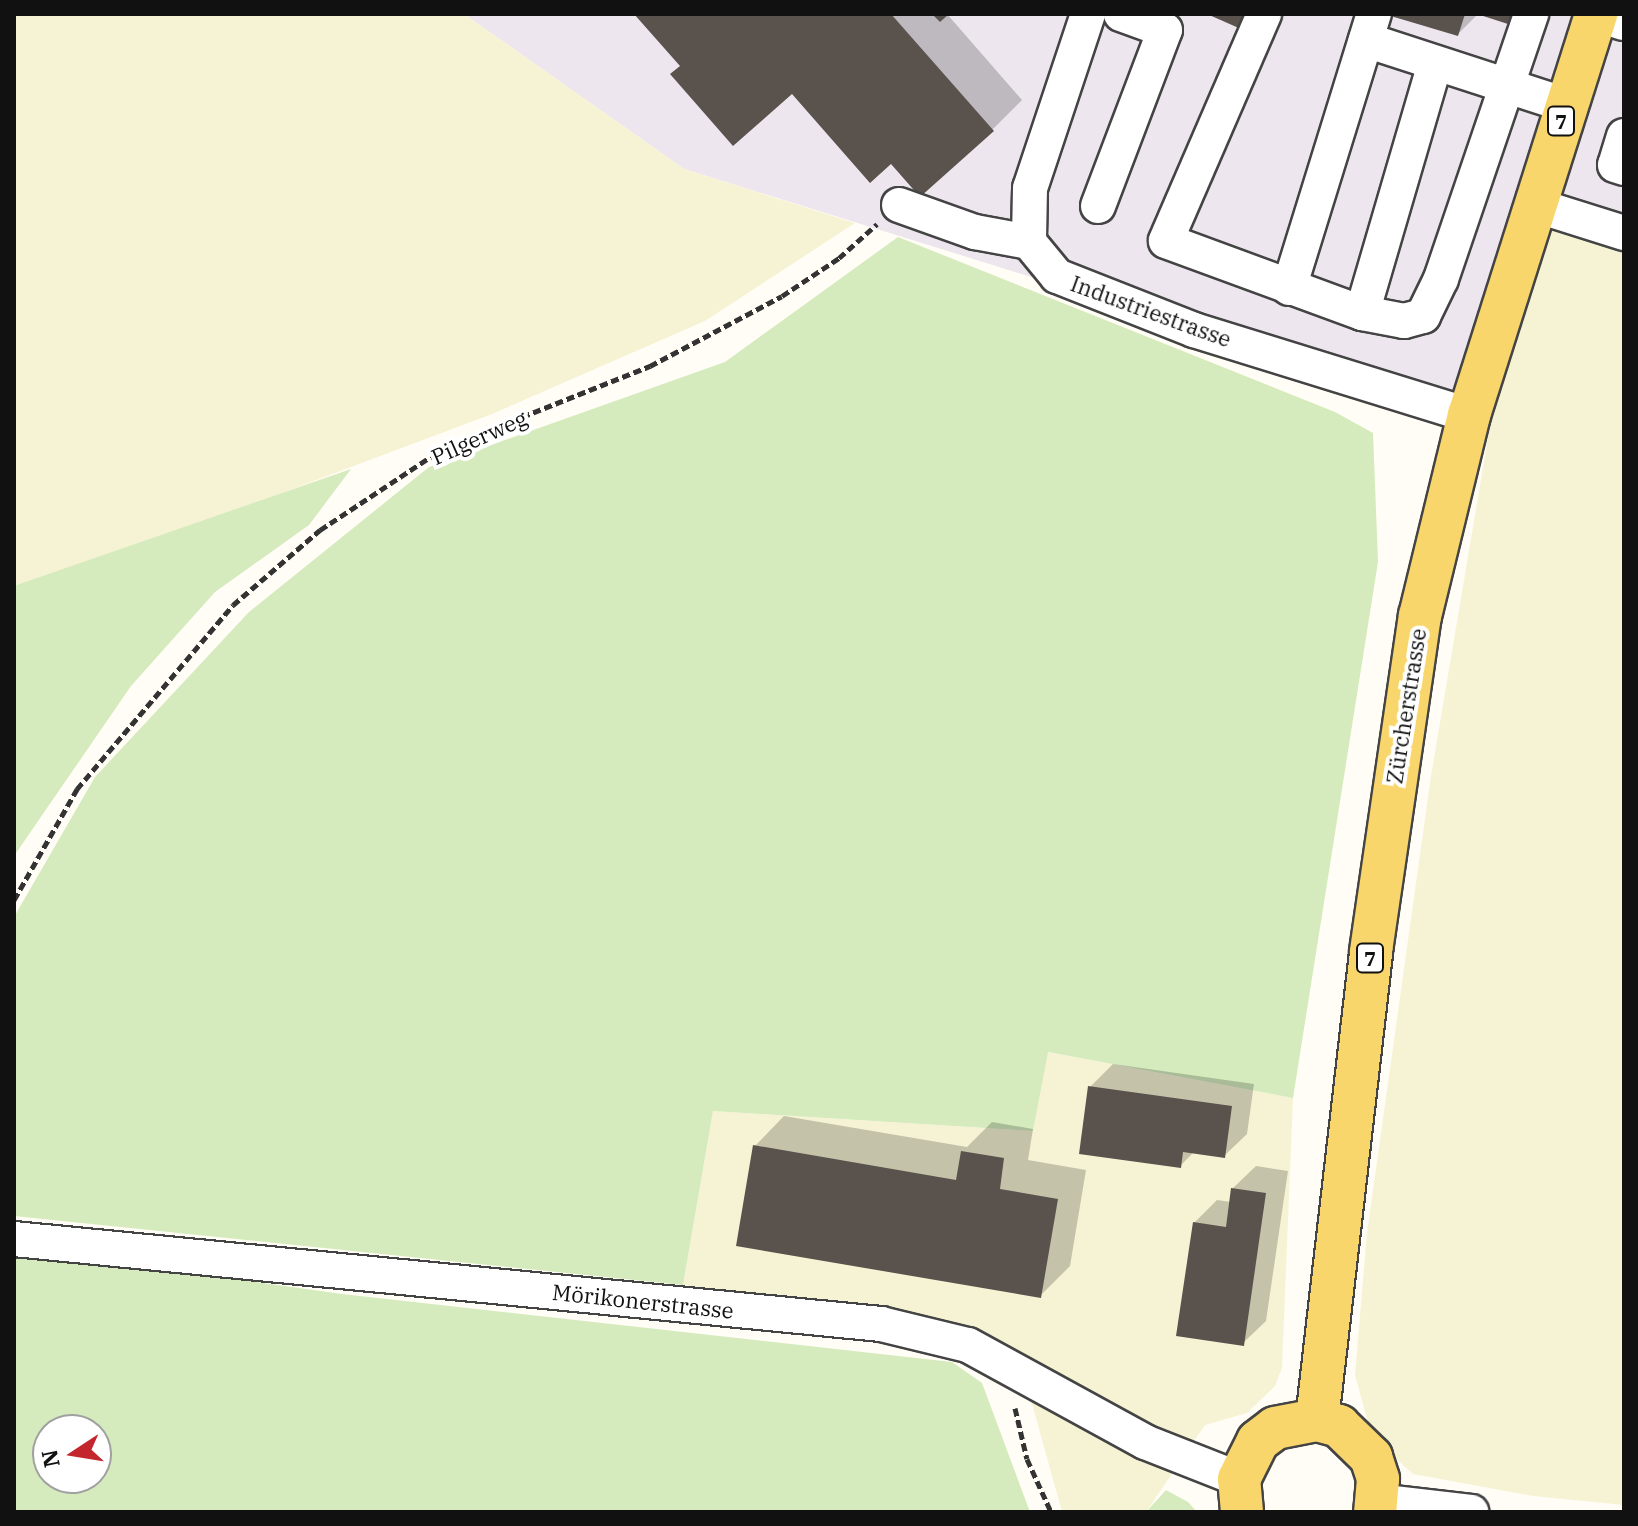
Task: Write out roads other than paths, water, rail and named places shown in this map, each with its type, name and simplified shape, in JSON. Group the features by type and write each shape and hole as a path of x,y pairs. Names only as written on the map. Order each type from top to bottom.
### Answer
{"main road":[{"name":"Zürcherstrasse","path":"1317,1420 1408,685 1469,415 1596,14"},
{"path":"1240,1496 1258,1441 1275,1428 1317,1420 1339,1426 1371,1457 1376,1507"}],"street":[{"path":"899,205 975,232 1029,242 1030,188 1088,14"},
{"path":"1098,206 1165,30 1121,14"},
{"path":"1264,14 1166,241 1362,313 1404,321 1423,316 1441,279 1531,14"},
{"path":"1596,14 1624,23"},
{"path":"1289,288 1370,27 1435,63 1509,84 1566,105"},
{"path":"1362,313 1435,63"},
{"path":"1624,136 1615,165 1624,168"},
{"path":"1535,205 1624,233"},
{"name":"Industriestrasse","path":"1029,242 1057,276 1104,296 1469,415"},
{"name":"Mörikonerstrasse","path":"14,1239 881,1324 968,1345 1023,1371 1240,1496"},
{"path":"1376,1507 1471,1512"}]}
